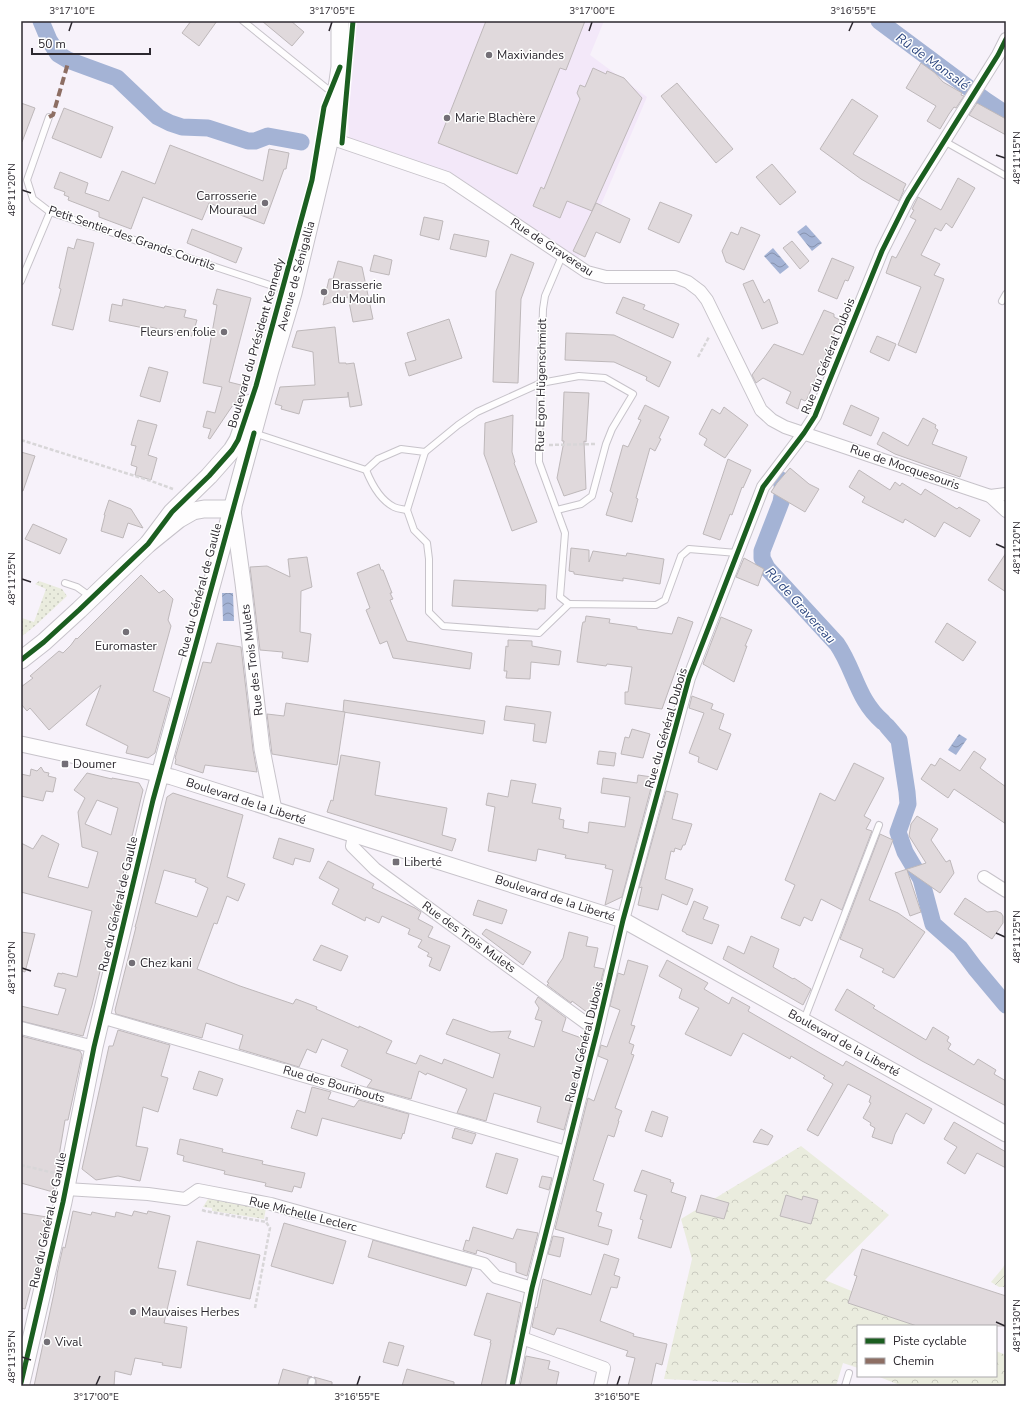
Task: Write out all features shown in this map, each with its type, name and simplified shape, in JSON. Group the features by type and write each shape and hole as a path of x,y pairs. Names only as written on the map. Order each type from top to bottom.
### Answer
{"main road":[{"name":"Boulevard du Président Kennedy","path":"148,544 172,512 209,476 232,450 238,440 288,291 312,180 324,107 333,94 340,67 340,21"},
{"name":"Avenue de Sénigallia","path":"254,434 288,291 330,138 333,94"},
{"name":"Rue du Général de Gaulle","path":"21,1383 67,1183 94,1046 160,774 232,509 254,434"},
{"name":"Boulevard du Président Kennedy","path":"21,660 44,642 148,544 180,519 193,511 204,509 232,509"}],"street":[{"name":"Rue du Général Dubois","path":"512,1386 532,1288 597,1032 623,920 689,678 763,487 815,416 882,251 908,199 998,55 1006,39"},
{"name":"Rue de Gravereau","path":"330,138 447,178 562,256 597,276 606,278 675,278 688,282 700,291 707,300 761,410 772,420 784,427 804,433"},
{"name":"Rue de Mocquesouris","path":"804,433 990,496 1006,494"},
{"path":"990,496 1006,511"},
{"name":"Rue des Trois Mulets","path":"232,509 244,591 262,749 274,810"},
{"name":"Boulevard de la Liberté","path":"21,744 172,777 623,920 1006,1134"},
{"name":"Rue des Trois Mulets","path":"354,835 352,846 375,869 597,1032"},
{"path":"984,877 1006,891"},
{"name":"Rue des Bouribouts","path":"101,1017 566,1152"},
{"path":"21,1028 94,1046"},
{"name":"Rue Michelle Leclerc","path":"67,1183 185,1199 198,1190 271,1204 484,1264 496,1277 532,1288"},
{"path":"522,1338 604,1368 600,1386"}],"lane":[{"path":"242,21 333,94"},
{"name":"Petit Sentier des Grands Courtils","path":"49,117 27,180 33,199 50,212 288,291"},
{"path":"944,142 1006,176"},
{"path":"21,280 50,212"},
{"name":"Rue Egon Hügenschmidt","path":"562,256 545,296 544,303 539,462 565,533 560,597 569,604"},
{"path":"1002,301 1006,294"},
{"path":"557,510 581,504 592,496 606,444 612,429 633,394 605,378 579,376 541,383 477,412 458,425 425,452 407,510 414,530 427,543 429,559 428,612 443,626 539,633 569,604 656,605 665,600 681,556 689,549 737,553"},
{"path":"254,434 366,470"},
{"path":"366,470 378,459 401,450 425,452"},
{"path":"366,470 371,483 381,498 395,508 407,510"},
{"path":"65,582 77,587 92,598"},
{"path":"804,1020 879,825"},
{"path":"845,1386 849,1373"}],"path":[{"path":"698,358 717,321"},
{"path":"21,440 179,491"},
{"path":"539,445 606,444"},
{"path":"21,1165 67,1183"},
{"path":"202,1210 266,1222"},
{"path":"255,1308 270,1228 266,1222 267,1215"}],"shaded area":[{"path":"343,21 604,21 590,55 647,97 577,261 454,181 350,148"}],"green space":[{"path":"39,581 62,589 67,596 21,637 22,618 34,622 46,589 35,584"},
{"path":"801,1146 889,1215 825,1280 934,1325 857,1325 857,1368 843,1363 836,1386 787,1386 664,1379 692,1259 681,1219"},
{"path":"211,1198 266,1208 264,1219 212,1211 212,1208 203,1207 208,1199"},
{"path":"1006,1264 1006,1287 999,1287 991,1282"},
{"path":"997,1351 1006,1355 1006,1386 902,1386 880,1377 997,1377"}],"water":[{"path":"806,225 822,243 812,251 797,232"},
{"path":"773,248 789,267 780,274 764,256"},
{"path":"222,593 233,593 234,621 223,621"},
{"path":"959,734 967,739 956,755 948,750"}],"building":[{"path":"191,21 217,21 199,46 182,33"},
{"path":"262,21 291,21 304,32 292,46"},
{"path":"486,21 585,21 566,70 560,68 517,174 438,143"},
{"path":"921,63 935,73 943,82 962,93 961,95 964,96 956,108 954,107 940,129 927,121 936,106 906,88"},
{"path":"593,68 606,74 607,71 624,78 642,98 592,211 567,201 560,218 533,206 541,187 544,189 580,99 577,93 580,85 585,87"},
{"path":"677,83 733,149 716,163 661,96"},
{"path":"852,99 878,116 853,154 906,184 899,201 861,179 820,149"},
{"path":"21,103 35,108 22,142 21,142"},
{"path":"977,103 1006,119 1006,135 969,115"},
{"path":"64,108 113,127 101,158 52,138"},
{"path":"170,145 263,181 269,149 289,153 286,169 284,169 264,224 209,203 202,220 143,197 131,229 99,217 99,212 68,200 69,197 64,195 65,192 54,188 60,172 88,183 85,193 109,201 122,171 155,184"},
{"path":"772,164 796,192 780,205 756,177"},
{"path":"958,178 975,188 952,228 946,223 941,231 935,228 921,255 940,264 934,275 944,279 916,353 898,345 921,287 886,273 892,256 896,258 916,220 910,217 918,197 941,210"},
{"path":"660,202 692,215 679,243 648,229"},
{"path":"596,203 630,219 620,243 596,232 585,257 573,251"},
{"path":"424,217 443,221 439,240 420,235"},
{"path":"741,227 760,235 744,270 726,262 722,251 731,232 738,235"},
{"path":"192,229 242,248 236,263 187,243"},
{"path":"454,234 489,241 486,257 450,249"},
{"path":"77,239 94,243 73,330 52,325 61,289 59,288 68,247 74,249"},
{"path":"792,241 809,261 800,269 783,248"},
{"path":"511,254 534,263 521,299 518,383 493,382 496,291"},
{"path":"374,255 392,260 389,275 370,271"},
{"path":"832,258 854,267 848,281 845,280 837,299 818,291"},
{"path":"338,261 362,267 373,319 353,322 348,297 323,305 329,279 333,279"},
{"path":"753,280 764,303 769,299 778,323 762,329 743,284"},
{"name":"Fleurs en folie","path":"217,289 251,298 229,382 241,385 236,403 235,402 210,439 208,438 211,429 203,427 207,411 215,413 222,387 203,383 217,305 213,304"},
{"path":"623,297 645,305 643,309 679,324 673,338 616,313"},
{"path":"123,299 164,308 165,306 186,310 184,317 197,320 192,336 150,327 149,329 109,321 112,304 122,306"},
{"path":"824,310 834,314 834,317 840,320 807,399 805,401 801,399 798,409 786,403 791,392 763,378 756,383 752,375 774,344 803,355"},
{"path":"449,319 462,358 409,376 405,363 416,360 407,333"},
{"path":"335,327 339,363 354,363 362,405 350,407 348,392 348,397 303,400 299,414 281,409 282,406 275,404 280,387 315,385 313,352 292,347 297,331"},
{"path":"566,333 614,335 671,362 659,387 646,380 647,377 614,362 565,360"},
{"path":"877,336 896,344 889,361 870,352"},
{"path":"149,367 168,372 160,402 140,396"},
{"path":"564,392 589,393 586,442 584,441 586,489 564,496 557,478 564,441 562,441"},
{"path":"645,405 669,417 659,438 661,439 655,451 650,448 636,498 638,499 632,522 606,515 613,493 610,491 623,445 628,447 641,420 638,419"},
{"path":"851,405 879,418 871,436 843,424"},
{"path":"724,407 748,425 725,458 704,445 707,439 699,434 712,409 720,414"},
{"path":"513,415 512,452 514,463 537,522 512,531 484,454 485,423"},
{"path":"923,418 936,425 935,428 938,430 932,444 967,457 960,477 895,454 877,444 883,432 908,446"},
{"path":"138,420 157,425 148,455 157,458 151,480 135,475 137,467 131,465 136,446 131,445"},
{"path":"21,452 35,456 23,491 21,491"},
{"path":"728,459 751,470 743,488 742,487 732,515 730,514 720,540 703,534"},
{"path":"790,468 809,484 819,489 805,512 771,492"},
{"path":"859,470 890,490 895,482 900,486 902,483 921,495 925,489 957,509 959,507 980,520 970,537 944,522 935,537 905,519 903,523 862,502 865,497 849,487"},
{"path":"109,500 131,509 143,528 128,523 123,538 101,531"},
{"path":"33,524 67,539 60,554 25,539"},
{"path":"571,548 589,550 589,562 593,551 626,556 627,553 664,559 660,584 623,578 623,581 574,574 574,572 569,571"},
{"path":"1006,553 1006,592 988,580"},
{"path":"307,557 312,587 301,591 300,632 311,634 308,662 282,658 283,652 260,650 250,567 267,566 290,577 288,559"},
{"path":"744,558 764,569 758,586 736,577"},
{"path":"379,564 392,593 390,593 393,599 390,600 407,641 472,653 470,669 393,658 387,641 380,644 366,610 370,608 357,573"},
{"path":"141,575 159,593 164,590 173,599 168,620 171,626 153,691 170,698 155,753 148,758 126,753 128,746 86,725 101,685 49,730 30,708 27,711 21,704 21,687 33,678 30,676 59,651 63,653 76,638 77,639"},
{"path":"454,580 546,585 545,609 538,609 538,611 452,606"},
{"path":"586,616 610,619 609,623 637,627 637,629 672,634 678,617 693,622 662,709 625,704 625,692 628,692 632,667 607,664 606,666 577,662 582,626 583,622 585,622"},
{"path":"721,617 752,630 745,646 747,646 734,682 703,664"},
{"path":"947,623 976,642 963,661 935,642"},
{"path":"508,640 532,641 532,646 561,651 559,665 531,662 530,679 506,678 507,671 504,671 506,646 508,647"},
{"path":"217,643 241,647 257,772 205,765 203,773 175,764 175,758 203,662 211,663"},
{"path":"692,696 713,704 711,709 724,714 719,729 731,734 717,770 698,762 699,757 689,753 704,713 689,708"},
{"path":"344,700 485,721 483,734 343,712"},
{"path":"286,703 345,712 337,765 272,754 267,714 284,716"},
{"path":"506,706 551,712 546,743 533,741 535,724 504,720"},
{"path":"632,729 650,734 643,758 621,754 625,737 629,738"},
{"path":"599,751 616,753 614,766 597,764"},
{"path":"974,751 986,759 980,768 1006,787 1006,824 954,789 948,798 921,779 931,764 935,766 940,758 960,771"},
{"path":"341,755 380,762 375,795 447,808 442,835 456,839 452,851 327,812 331,800 333,801"},
{"path":"854,763 884,778 864,816 871,820 866,829 872,831 842,910 821,899 812,921 804,917 800,926 781,918 795,885 785,880 820,793 835,801"},
{"path":"41,767 44,772 49,773 48,776 56,778 53,792 46,791 43,801 21,796 21,774 30,776 31,769 37,771"},
{"path":"87,773 139,783 143,790 92,1005 83,1036 21,1021 21,1006 58,1015 66,989 54,986 58,973 77,977 92,911 21,892 21,843 33,849 42,835 59,844 48,877 88,888 98,852 82,847 78,812 85,798 74,790","holes":["97,800 118,808 111,835 85,824"]},
{"path":"638,775 652,777 651,788 622,897 605,905 613,870 605,868 606,865 565,858 566,855 538,849 536,861 488,851 495,807 486,805 488,793 508,797 511,780 536,784 532,803 561,808 559,819 564,820 563,828 588,833 589,822 625,827 630,797 601,793 603,778 637,783"},
{"path":"666,791 678,794 672,819 692,824 685,845 683,845 681,850 675,848 674,852 671,851 665,879 693,889 687,905 662,894 658,910 638,905 642,887 639,888"},
{"path":"173,793 243,815 227,877 245,884 238,901 227,896 217,924 214,923 197,969 240,986 293,1004 296,999 317,1007 316,1009 392,1041 386,1053 416,1064 420,1055 442,1064 444,1059 493,1078 500,1054 446,1034 453,1019 491,1032 511,1031 508,1038 534,1047 542,1021 535,1019 539,1008 535,1002 538,997 566,1018 562,1031 587,1040 572,1092 574,1093 564,1130 537,1122 541,1107 494,1093 486,1121 457,1113 467,1089 427,1073 426,1075 419,1071 411,1099 367,1087 372,1080 341,1066 348,1050 322,1039 316,1053 307,1049 299,1067 239,1049 243,1035 206,1023 202,1038 116,1014 115,1010 167,797","holes":["164,870 196,879 195,882 208,888 197,917 155,903"]},
{"path":"917,816 938,829 931,840 946,862 950,860 954,873 940,893 907,870 921,912 910,916 895,873 926,863 909,836 911,824"},
{"path":"880,834 893,840 869,900 898,913 925,932 894,978 882,972 884,969 860,957 863,949 840,939"},
{"path":"279,838 314,849 310,862 295,858 293,865 273,858"},
{"path":"328,861 374,884 372,888 421,912 418,919 433,927 428,937 450,946 440,971 429,966 432,958 427,956 429,953 418,947 422,940 408,934 410,929 382,916 379,923 366,917 365,921 332,904 339,889 319,878"},
{"path":"965,898 987,912 996,911 1001,913 1003,916 1003,923 992,939 954,914"},
{"path":"478,900 507,910 502,924 473,915"},
{"path":"694,901 708,907 703,919 719,925 712,944 682,931"},
{"path":"486,929 531,952 523,965 482,934"},
{"path":"21,932 35,934 25,972 21,971"},
{"path":"569,932 588,937 586,946 598,948 594,967 604,969 592,1016 572,1001 571,1003 547,985 549,983 547,982 563,958"},
{"path":"751,936 779,949 773,967 811,989 803,1005 723,959 728,946 744,954"},
{"path":"321,945 348,956 341,971 313,960"},
{"path":"628,960 648,966 631,1025 635,1026 629,1043 634,1045 631,1054 634,1055 615,1108 622,1111 614,1137 608,1135 593,1180 604,1184 596,1211 602,1213 598,1226 612,1230 608,1245 555,1229 588,1098 594,1101 608,1060 598,1056 601,1045 607,1047 620,1010 610,1006 618,973 624,975"},
{"path":"667,960 708,983 704,989 729,1004 732,997 750,1007 748,1011 843,1066 846,1061 932,1109 924,1124 906,1113 895,1134 892,1144 872,1137 875,1128 870,1125 871,1123 863,1118 871,1103 869,1102 871,1096 848,1084 818,1136 807,1130 833,1084 823,1078 825,1076 791,1056 790,1059 743,1033 731,1056 685,1034 699,1008 679,998 682,989 659,976"},
{"path":"847,989 875,1006 873,1008 926,1040 933,1027 949,1037 947,1041 951,1044 948,1049 974,1065 978,1059 996,1070 994,1074 1006,1081 1006,1106 922,1061 835,1010"},
{"path":"118,1030 170,1045 161,1076 168,1078 158,1112 143,1107 136,1146 148,1148 140,1181 118,1176 96,1180 82,1169 109,1046 113,1046"},
{"path":"21,1036 80,1051 82,1055 68,1120 65,1120 53,1192 21,1183"},
{"path":"199,1071 223,1079 217,1096 193,1089"},
{"path":"312,1087 331,1092 328,1099 354,1107 359,1100 409,1114 404,1134 403,1133 401,1139 322,1118 317,1136 291,1128 297,1110 305,1113"},
{"path":"652,1111 668,1117 662,1137 645,1131"},
{"path":"954,1122 1006,1152 1006,1168 977,1153 965,1174 947,1163 957,1147 944,1139"},
{"path":"455,1128 476,1134 472,1144 452,1138"},
{"path":"761,1129 773,1136 768,1145 753,1142"},
{"path":"180,1139 223,1149 222,1152 263,1161 262,1164 305,1173 301,1188 294,1186 292,1192 265,1186 266,1183 224,1174 225,1171 183,1161 184,1156 177,1154"},
{"path":"496,1153 518,1159 507,1194 486,1187"},
{"path":"642,1170 671,1180 670,1182 674,1183 671,1192 686,1197 671,1248 638,1238 643,1220 640,1219 647,1195 634,1191"},
{"path":"542,1176 552,1178 549,1190 539,1187"},
{"path":"701,1195 729,1203 724,1219 696,1212"},
{"path":"786,1195 802,1200 803,1196 818,1200 811,1224 780,1216"},
{"path":"73,1211 91,1215 92,1212 115,1217 116,1212 132,1216 134,1211 147,1214 148,1211 170,1216 158,1268 176,1271 164,1323 187,1327 181,1368 135,1358 131,1375 115,1371 114,1386 34,1386 63,1247 65,1248"},
{"path":"21,1213 47,1217 42,1239 44,1240 25,1309 21,1308"},
{"path":"284,1223 346,1241 333,1284 271,1266"},
{"path":"473,1227 513,1239 517,1229 538,1233 527,1276 516,1272 516,1263 477,1250 476,1254 463,1250 466,1240 469,1241"},
{"path":"553,1236 564,1238 560,1257 548,1254"},
{"path":"373,1240 472,1268 466,1286 368,1257"},
{"path":"197,1241 260,1255 250,1299 187,1285"},
{"path":"862,1249 1006,1296 1006,1326 914,1325 848,1303 857,1276 854,1275"},
{"path":"604,1254 619,1259 614,1275 620,1277 617,1288 611,1287 600,1321 634,1334 633,1336 667,1344 662,1365 656,1363 651,1386 628,1386 635,1358 626,1356 628,1351 563,1329 557,1328 554,1335 532,1327 543,1279 591,1295"},
{"path":"487,1293 521,1303 505,1386 481,1386 491,1340 474,1335"},
{"path":"389,1342 404,1346 398,1366 383,1362"},
{"path":"526,1356 550,1361 548,1369 559,1372 556,1386 520,1386"},
{"path":"283,1369 312,1377 308,1378 307,1386 278,1386"},
{"path":"407,1369 454,1382 454,1386 402,1386"},
{"path":"314,1377 332,1382 332,1386 316,1386 316,1380"}],"waterway":[{"name":"Rû de Gravereau","path":"41,21 49,40 58,54 68,60 117,78 158,117 170,123 182,127 208,128 248,141 255,141 268,136 301,142"},
{"name":"Rû de Monsalé","path":"879,21 1006,114"},
{"name":"Rû de Gravereau","path":"781,480 783,490 781,502 762,551 762,558 767,568 837,644 867,704 883,722"},
{"name":"Rû de Gravereau","path":"887,726 899,740 907,792 908,804 898,832 905,852 921,879 933,924 960,948 1006,1005"}],"marked path":[{"path":"49,117 53,115 68,63"}],"cycle path":[{"path":"342,143 353,21"},
{"path":"512,1386 532,1288 597,1031 623,920 689,678 763,487 815,416 882,251 908,199 998,55 1006,39"},
{"path":"21,660 44,642 148,544 172,512 209,476 232,450 238,440 256,386 312,180 324,107 340,67"},
{"path":"21,1383 63,1202 94,1047 153,800 254,433"}],"place":[{"name":"Maxiviandes","path":"489,55"},
{"name":"Marie Blachère","path":"447,118"},
{"name":"Carrosserie Mouraud","path":"265,203"},
{"name":"Brasserie du Moulin","path":"324,292"},
{"name":"Fleurs en folie","path":"224,332"},
{"name":"Euromaster","path":"126,632"},
{"name":"Doumer","path":"65,764"},
{"name":"Liberté","path":"396,862"},
{"name":"Chez kani","path":"132,963"},
{"name":"Mauvaises Herbes","path":"133,1312"},
{"name":"Vival","path":"47,1342"}]}
